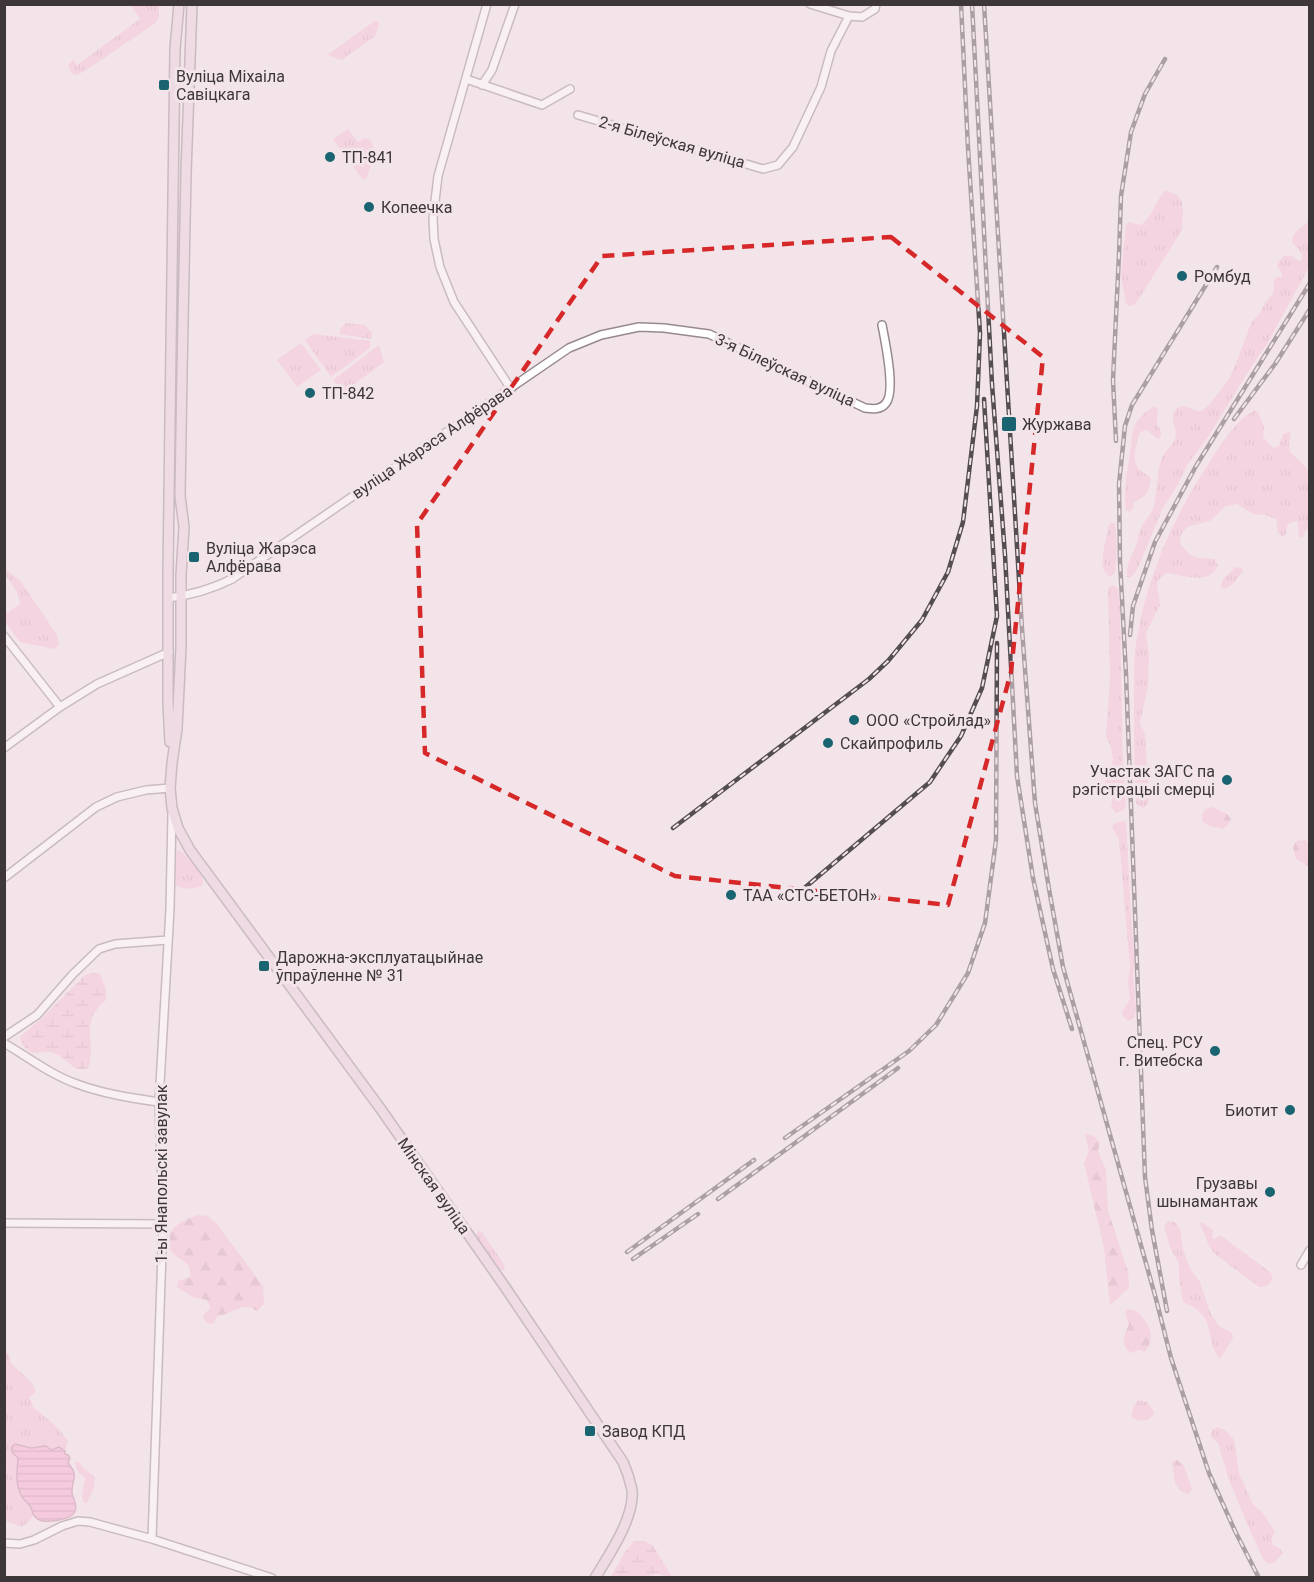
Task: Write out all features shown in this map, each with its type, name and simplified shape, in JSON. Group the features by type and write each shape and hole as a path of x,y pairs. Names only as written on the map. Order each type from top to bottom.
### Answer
{"main road":[{"path":"172,763 168,704 168,598 174,85 178,4"},
{"path":"172,763 177,729 182,647 181,575 184,527 180,496 182,350 192,4"},
{"path":"176,31 191,30"},
{"path":"169,652 182,647"},
{"name":"Мінская вуліца","path":"172,763 170,788 172,808 178,828 187,845 380,1108 623,1462 629,1475 632,1491 628,1516 595,1578"}],"street":[{"path":"487,4 438,176 433,218 434,239 440,267 453,302 511,388"},
{"path":"482,85 492,70 515,4"},
{"path":"810,4 849,16 862,17 875,9 876,4"},
{"name":"2-я Білеўская вуліца","path":"578,115 763,169 778,165 794,147 821,87 831,51 849,16"},
{"path":"466,79 542,105 570,89"},
{"name":"3-я Білеўская вуліца","path":"709,334 865,408 876,410 885,405 890,397 891,384 882,325"},
{"name":"вуліца Жарэса Алфёрава","path":"168,598 212,589 232,579 569,348 601,335 639,327 709,334"},
{"path":"4,636 60,707"},
{"path":"4,748 60,707 97,684 169,652"},
{"path":"4,878 96,807 117,796 170,788"},
{"name":"1-ы Янапольскі завулак","path":"152,1539 164,1224 159,1102 168,940 172,808"},
{"path":"4,1037 37,1015 73,974 99,949 115,944 168,940"},
{"path":"4,1043 53,1074 76,1084 114,1096 159,1102"},
{"path":"4,1223 164,1224"},
{"path":"1301,1265 1310,1250"},
{"path":"4,1543 20,1544 34,1540 62,1526 78,1521 90,1522 152,1539 272,1578"}],"highlighted area":[{"path":"891,237 1043,357 1011,672 948,905 675,876 425,753 417,524 602,256"}],"green space":[{"path":"131,5 159,5 159,18 154,24 85,71 76,75 72,74 68,66 73,59 77,65 140,19"},
{"path":"376,20 379,24 375,36 342,60 327,55"},
{"path":"348,129 358,142 365,138 371,140 375,153 367,177 363,180 333,139"},
{"path":"1165,190 1177,195 1182,202 1182,230 1139,299 1134,305 1129,306 1126,304 1121,275 1126,225 1128,222 1141,225"},
{"path":"1309,221 1309,267 1267,344 1208,437 1188,464 1163,508 1137,570 1130,578 1127,577 1128,565 1140,530 1153,508 1162,458 1175,439 1174,413 1177,408 1184,406 1202,411 1228,380 1251,323 1273,293 1274,279 1282,277 1277,266 1279,261 1284,256 1302,260 1301,252 1292,243 1292,239 1295,233"},
{"path":"346,323 365,325 372,333 371,339 339,334"},
{"path":"313,334 370,341 370,348 331,377 305,340"},
{"path":"301,343 321,370 297,387 277,360"},
{"path":"379,345 384,362 343,393 333,380"},
{"path":"1155,406 1158,410 1157,422 1161,436 1159,439 1147,430 1140,432 1135,455 1138,468 1151,478 1149,487 1145,496 1134,502 1130,512 1126,510 1125,488 1133,432 1139,420"},
{"path":"1255,410 1264,427 1263,437 1273,448 1279,446 1283,434 1289,432 1291,434 1290,452 1306,467 1309,475 1309,528 1300,538 1297,521 1291,522 1283,537 1278,533 1276,519 1253,514 1237,504 1226,506 1210,521 1187,527 1181,534 1180,543 1187,552 1198,558 1214,559 1218,565 1209,575 1203,577 1166,573 1157,584 1160,605 1146,633 1149,655 1148,686 1140,723 1145,735 1149,798 1148,804 1143,808 1136,803 1134,670 1137,638 1147,593 1162,550 1193,489 1227,436 1240,421"},
{"path":"1111,522 1115,524 1116,555 1115,573 1110,577 1103,567 1103,554"},
{"path":"4,567 20,580 57,635 59,645 54,649 20,642 5,622 5,611 8,613 20,604"},
{"path":"1236,567 1242,568 1243,571 1225,589 1221,588 1224,579"},
{"path":"1113,585 1118,588 1120,607 1123,771 1126,806 1116,813 1111,807 1113,796 1104,788 1113,759 1106,736 1110,679 1108,588"},
{"path":"1213,807 1227,814 1231,819 1223,829 1209,826 1202,821 1205,809"},
{"path":"1126,822 1135,958 1133,976 1136,1009 1134,1018 1128,1021 1122,1012 1130,999 1128,982 1130,967 1119,840 1112,827 1115,823"},
{"path":"1305,840 1309,843 1309,867 1296,859 1293,848 1296,841"},
{"path":"179,850 200,873 202,886 182,888 176,885 176,852"},
{"path":"91,973 100,974 106,989 106,1000 98,1008 91,1023 89,1067 76,1068 51,1052 28,1050 20,1038 22,1035 84,976"},
{"path":"1085,1134 1092,1135 1100,1142 1098,1151 1106,1170 1108,1210 1128,1272 1129,1288 1110,1305 1104,1248 1084,1163 1089,1151"},
{"path":"197,1215 208,1216 216,1223 263,1286 264,1304 257,1311 244,1307 218,1315 213,1324 207,1323 203,1318 210,1308 207,1300 193,1297 177,1287 178,1281 190,1277 190,1272 188,1265 171,1251 169,1237 177,1225"},
{"path":"1168,1221 1175,1222 1180,1229 1183,1250 1191,1270 1200,1282 1210,1312 1219,1326 1231,1332 1233,1338 1220,1359 1202,1314 1183,1302 1179,1264 1170,1247 1164,1226"},
{"path":"1202,1222 1213,1230 1212,1238 1215,1239 1220,1235 1270,1272 1272,1281 1259,1287 1215,1254 1200,1224"},
{"path":"478,1231 482,1232 505,1266 504,1270 500,1270 477,1237"},
{"path":"1127,1309 1137,1311 1148,1325 1151,1335 1145,1352 1138,1350 1130,1353 1125,1346 1124,1336 1129,1324 1125,1314"},
{"path":"5,1352 8,1353 10,1362 32,1383 36,1392 29,1397 34,1408 56,1426 68,1441 65,1451 59,1447 51,1450 45,1446 31,1448 15,1445 12,1452 18,1458 18,1488 21,1497 33,1511 28,1523 21,1527 5,1519 7,1470 4,1468"},
{"path":"1138,1400 1147,1402 1155,1413 1148,1420 1139,1421 1131,1417"},
{"path":"1217,1427 1225,1430 1234,1440 1239,1473 1253,1504 1263,1513 1275,1532 1271,1538 1273,1545 1281,1549 1282,1554 1275,1562 1268,1564 1263,1559 1245,1519 1229,1480 1218,1443 1211,1437 1211,1432"},
{"path":"1177,1460 1184,1466 1192,1489 1189,1494 1182,1492 1175,1483 1172,1462"},
{"path":"75,1462 79,1462 95,1477 94,1487 87,1503 84,1503 82,1496 85,1477 78,1471"},
{"path":"634,1541 645,1541 654,1547 672,1577 656,1574 645,1577 610,1578"}],"shaded area":[{"path":"15,1444 31,1448 46,1446 51,1450 59,1447 65,1451 70,1458 68,1463 74,1471 72,1493 76,1506 72,1515 48,1521 41,1521 35,1517 19,1490 18,1458 12,1452"}],"railway":[{"path":"673,828 869,679 888,661 922,620 948,572 963,522 977,406 980,333 961,4"},
{"path":"972,4 992,384 1005,555 1017,776 1033,878 1053,969 1072,1029"},
{"path":"984,4 1022,629 1035,803 1049,889 1063,967 1171,1358 1209,1473 1259,1578"},
{"path":"1116,441 1113,380 1121,196 1131,132 1145,94 1165,59"},
{"path":"1167,1311 1145,1177 1120,562 1119,484 1125,426 1132,405 1217,267"},
{"path":"1130,635 1133,606 1155,542 1196,466 1310,283"},
{"path":"1234,419 1275,364 1310,309"},
{"path":"789,901 930,782 961,736 982,688 997,616 984,399"},
{"path":"785,1138 909,1051 936,1025 968,973 985,923 996,840 997,643"},
{"path":"718,1199 898,1068"},
{"path":"627,1252 754,1160"},
{"path":"633,1259 698,1214"}],"place":[{"name":"Вуліца Міхаіла Савіцкага","path":"164,85"},
{"name":"ТП-841","path":"330,157"},
{"name":"Копеечка","path":"369,207"},
{"name":"Ромбуд","path":"1182,276"},
{"name":"ТП-842","path":"310,393"},
{"name":"Журжава","path":"1009,424"},
{"name":"Вуліца Жарэса Алфёрава","path":"194,557"},
{"name":"ООО «Стройлад»","path":"854,720"},
{"name":"Скайпрофиль","path":"828,743"},
{"name":"Участак ЗАГС па рэгістрацыі смерці","path":"1227,780"},
{"name":"ТАА «СТС-БЕТОН»","path":"731,895"},
{"name":"Дарожна-эксплуатацыйнае ўпраўленне № 31","path":"264,966"},
{"name":"Спец. РСУ г. Витебска","path":"1215,1051"},
{"name":"Биотит","path":"1290,1110"},
{"name":"Грузавы шынамантаж","path":"1270,1192"},
{"name":"Завод КПД","path":"590,1431"}]}
